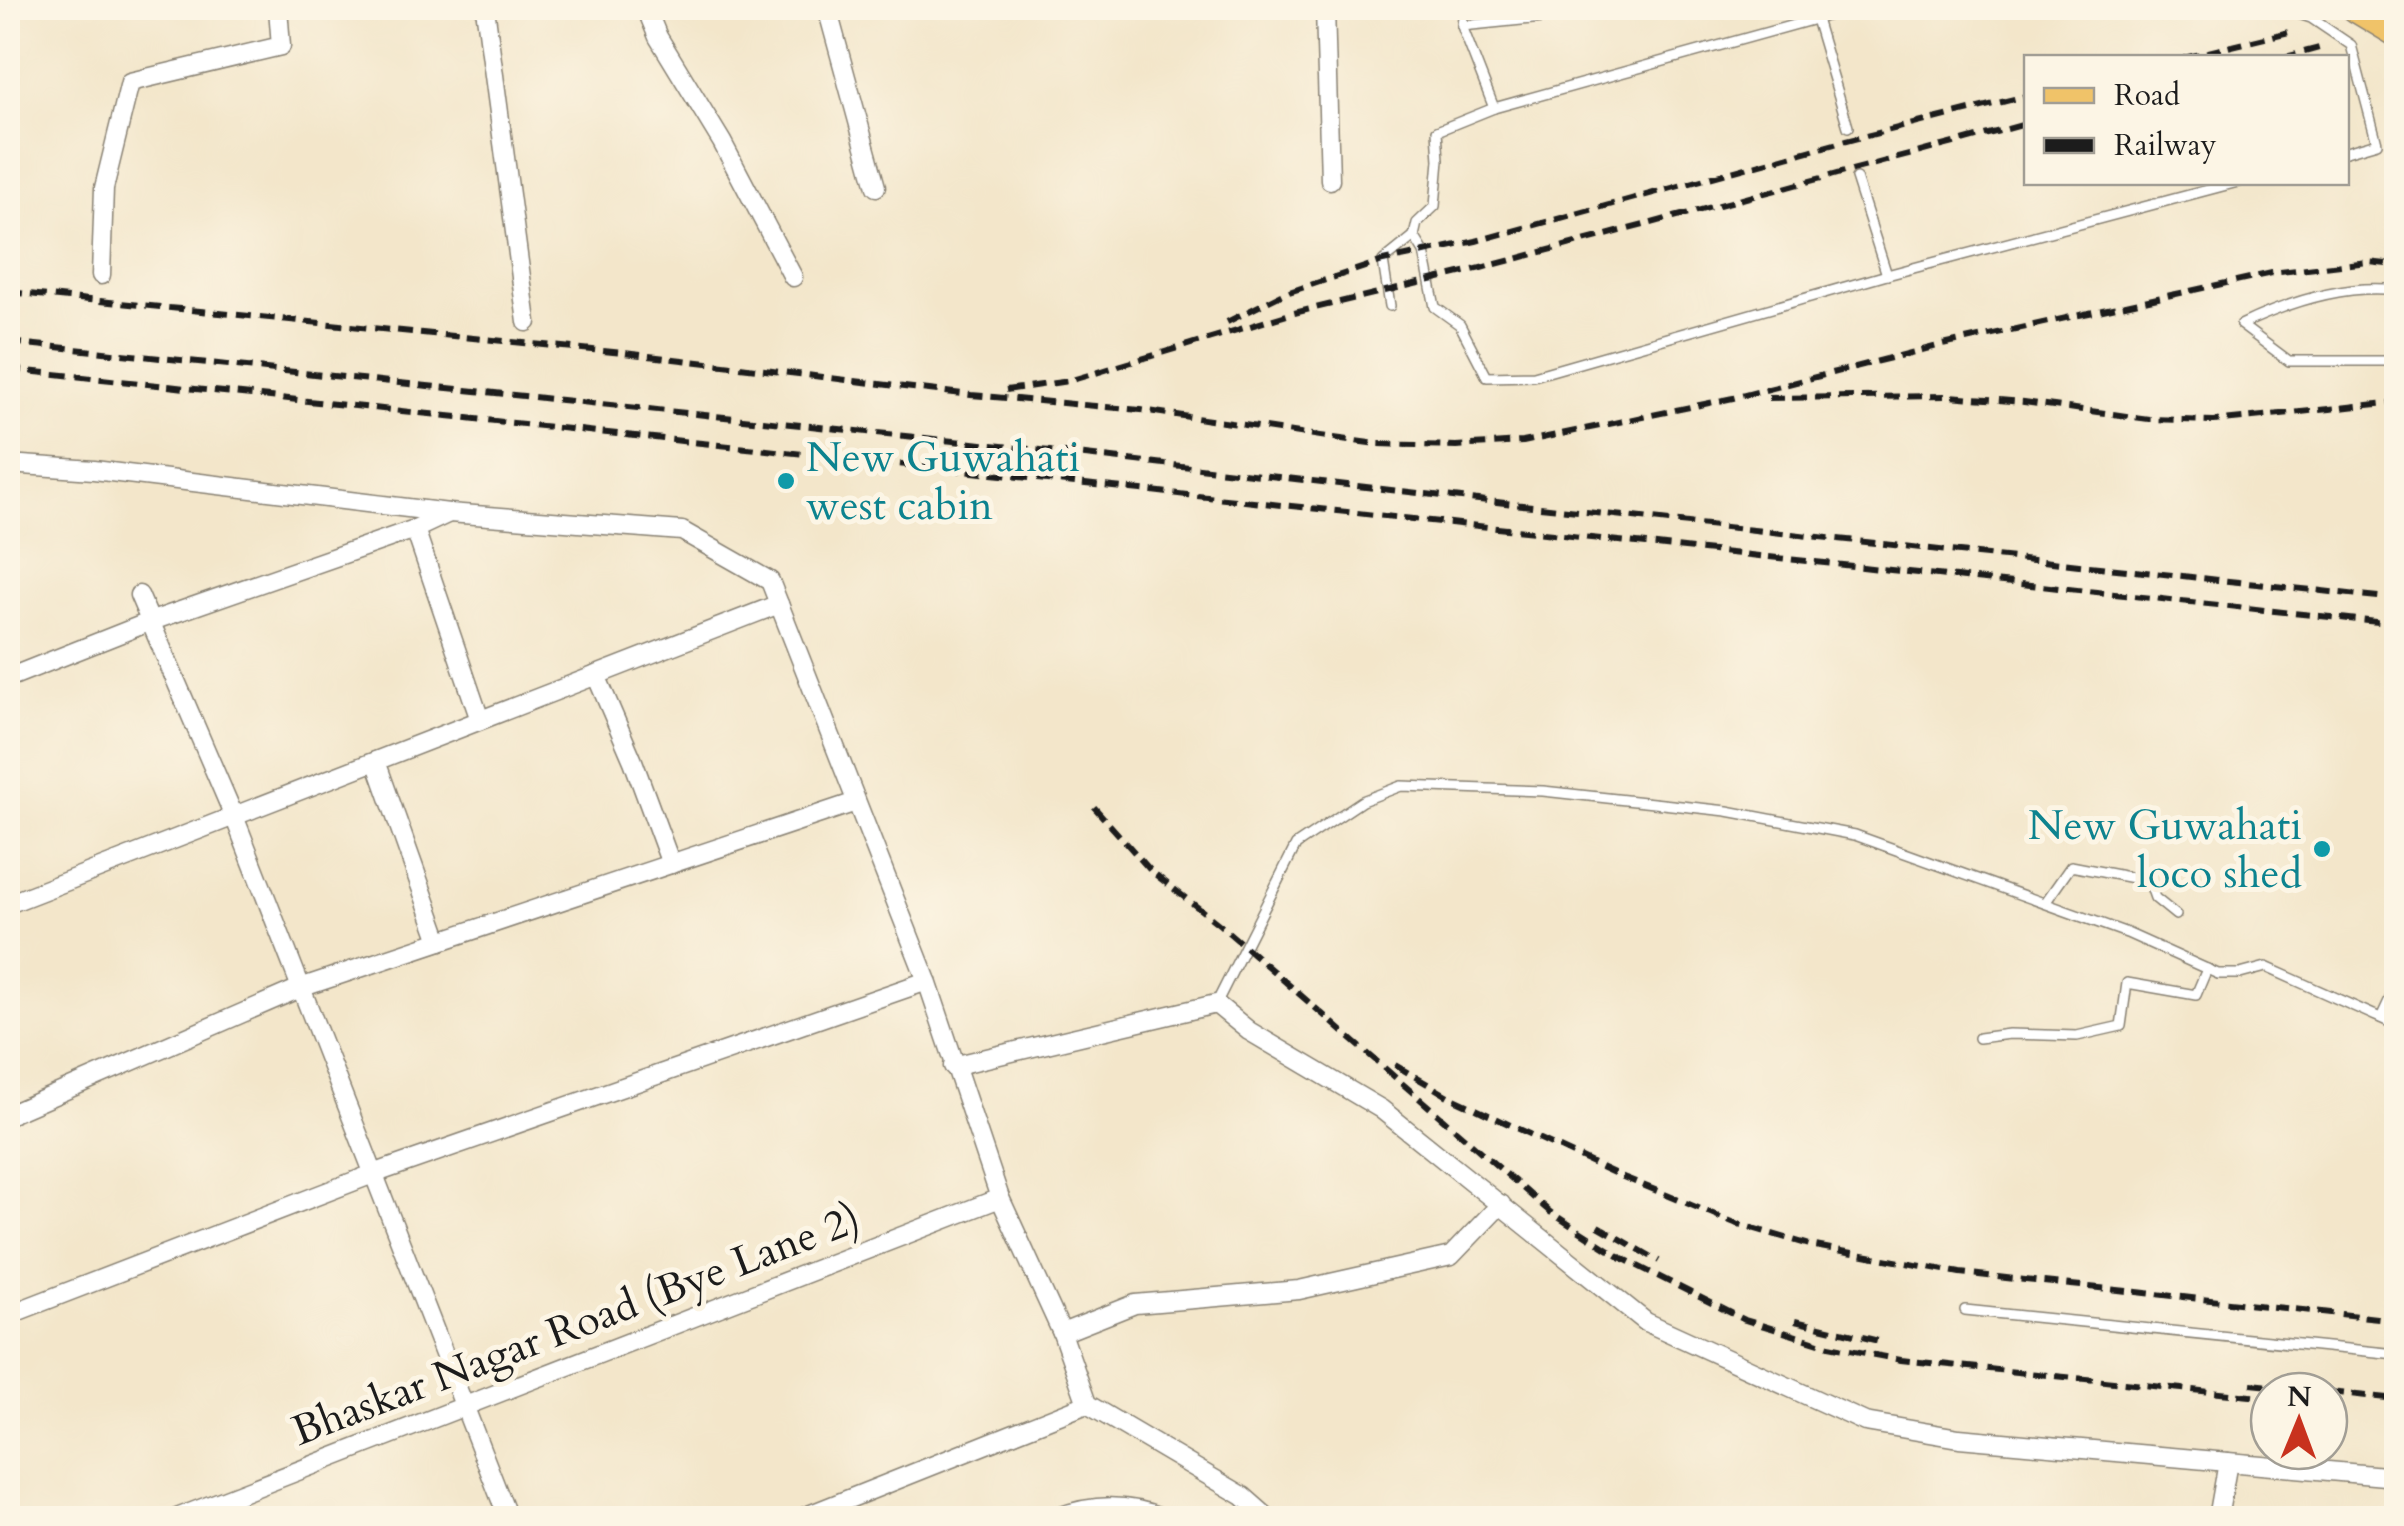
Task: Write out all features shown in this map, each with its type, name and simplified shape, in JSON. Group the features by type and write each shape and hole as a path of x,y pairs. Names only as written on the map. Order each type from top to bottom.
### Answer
{"main road":[{"path":"2356,8 2396,32"}],"street":[{"path":"102,275 104,188 130,82 280,46 278,8"},
{"path":"486,8 528,322"},
{"path":"646,8 658,38 722,142 794,277"},
{"path":"827,8 876,187"},
{"path":"1325,8 1330,180"},
{"path":"8,464 94,470 449,513 682,531 770,581 927,981 1000,1198 1062,1333 1086,1404 1243,1496 1268,1518"},
{"path":"8,678 149,622 415,530 449,513"},
{"path":"415,530 480,720"},
{"path":"138,595 234,816 508,1518"},
{"path":"8,904 779,604"},
{"path":"596,675 671,864"},
{"path":"376,761 440,942"},
{"path":"8,1115 300,988 856,802"},
{"path":"8,1315 373,1174 927,981"},
{"path":"953,1066 1216,1004 1249,1031 1381,1109 1646,1322 1865,1422 1959,1438 2396,1477"},
{"name":"Bhaskar Nagar Road (Bye Lane 2)","path":"177,1518 1000,1198"},
{"path":"1062,1333 1135,1304 1299,1290 1451,1256 1501,1204"},
{"path":"802,1518 1086,1404"},
{"path":"2218,1518 2228,1462"},
{"path":"1056,1518 1107,1507 1138,1508 1164,1518"}],"lane":[{"path":"1464,8 1462,26 1494,108"},
{"path":"1462,26 1642,8"},
{"path":"1390,306 1382,261 1414,236 1417,223 1435,206 1439,160 1436,131 1494,108 1855,8"},
{"path":"2282,8 2310,18 2351,45 2377,144 2349,151"},
{"path":"1816,18 1848,127"},
{"path":"1856,178 1886,275"},
{"path":"2187,185 2190,196"},
{"path":"1414,236 1424,252 1435,307 1460,325 1487,378 1534,376 1886,275 2228,185"},
{"path":"2396,290 2374,287 2283,305 2241,325 2289,361 2396,361"},
{"path":"1216,1004 1296,845 1362,801 1401,786 1542,792 1727,811 1856,835 2127,933 2218,974 2266,967 2396,1025"},
{"path":"2045,903 2071,866 2149,881 2156,898 2176,915"},
{"path":"1980,1038 2009,1034 2076,1036 2121,1026 2127,982 2196,995 2207,969"},
{"path":"2381,1018 2396,986"},
{"path":"1965,1310 2396,1354"}],"railway":[{"path":"2196,55 2293,31"},
{"path":"2293,55 2319,48"},
{"path":"1227,322 1283,294 1383,261 1476,241 2024,96"},
{"path":"1006,390 1069,381 1290,314 1481,268 2024,125"},
{"path":"8,292 624,353 971,395 1141,410 1376,444 1456,446 1523,442 1733,398 1938,346 2272,273 2368,262 2396,265"},
{"path":"8,342 1068,453 2396,599"},
{"path":"8,369 2396,624"},
{"path":"1769,398 1949,396 2149,419 2214,421 2396,402"},
{"path":"1094,807 1151,871 1220,925 1550,1212 1620,1257 1745,1320 1829,1346 1901,1360 2249,1396"},
{"path":"1395,1065 1448,1096 1616,1174 1735,1223 1810,1245 1960,1273 2396,1320"},
{"path":"1598,1226 1659,1261"},
{"path":"1795,1321 1883,1342"},
{"path":"2349,1394 2396,1399"}],"place":[{"name":"New Guwahati west cabin","path":"786,481"},
{"name":"New Guwahati loco shed","path":"2322,849"}]}
